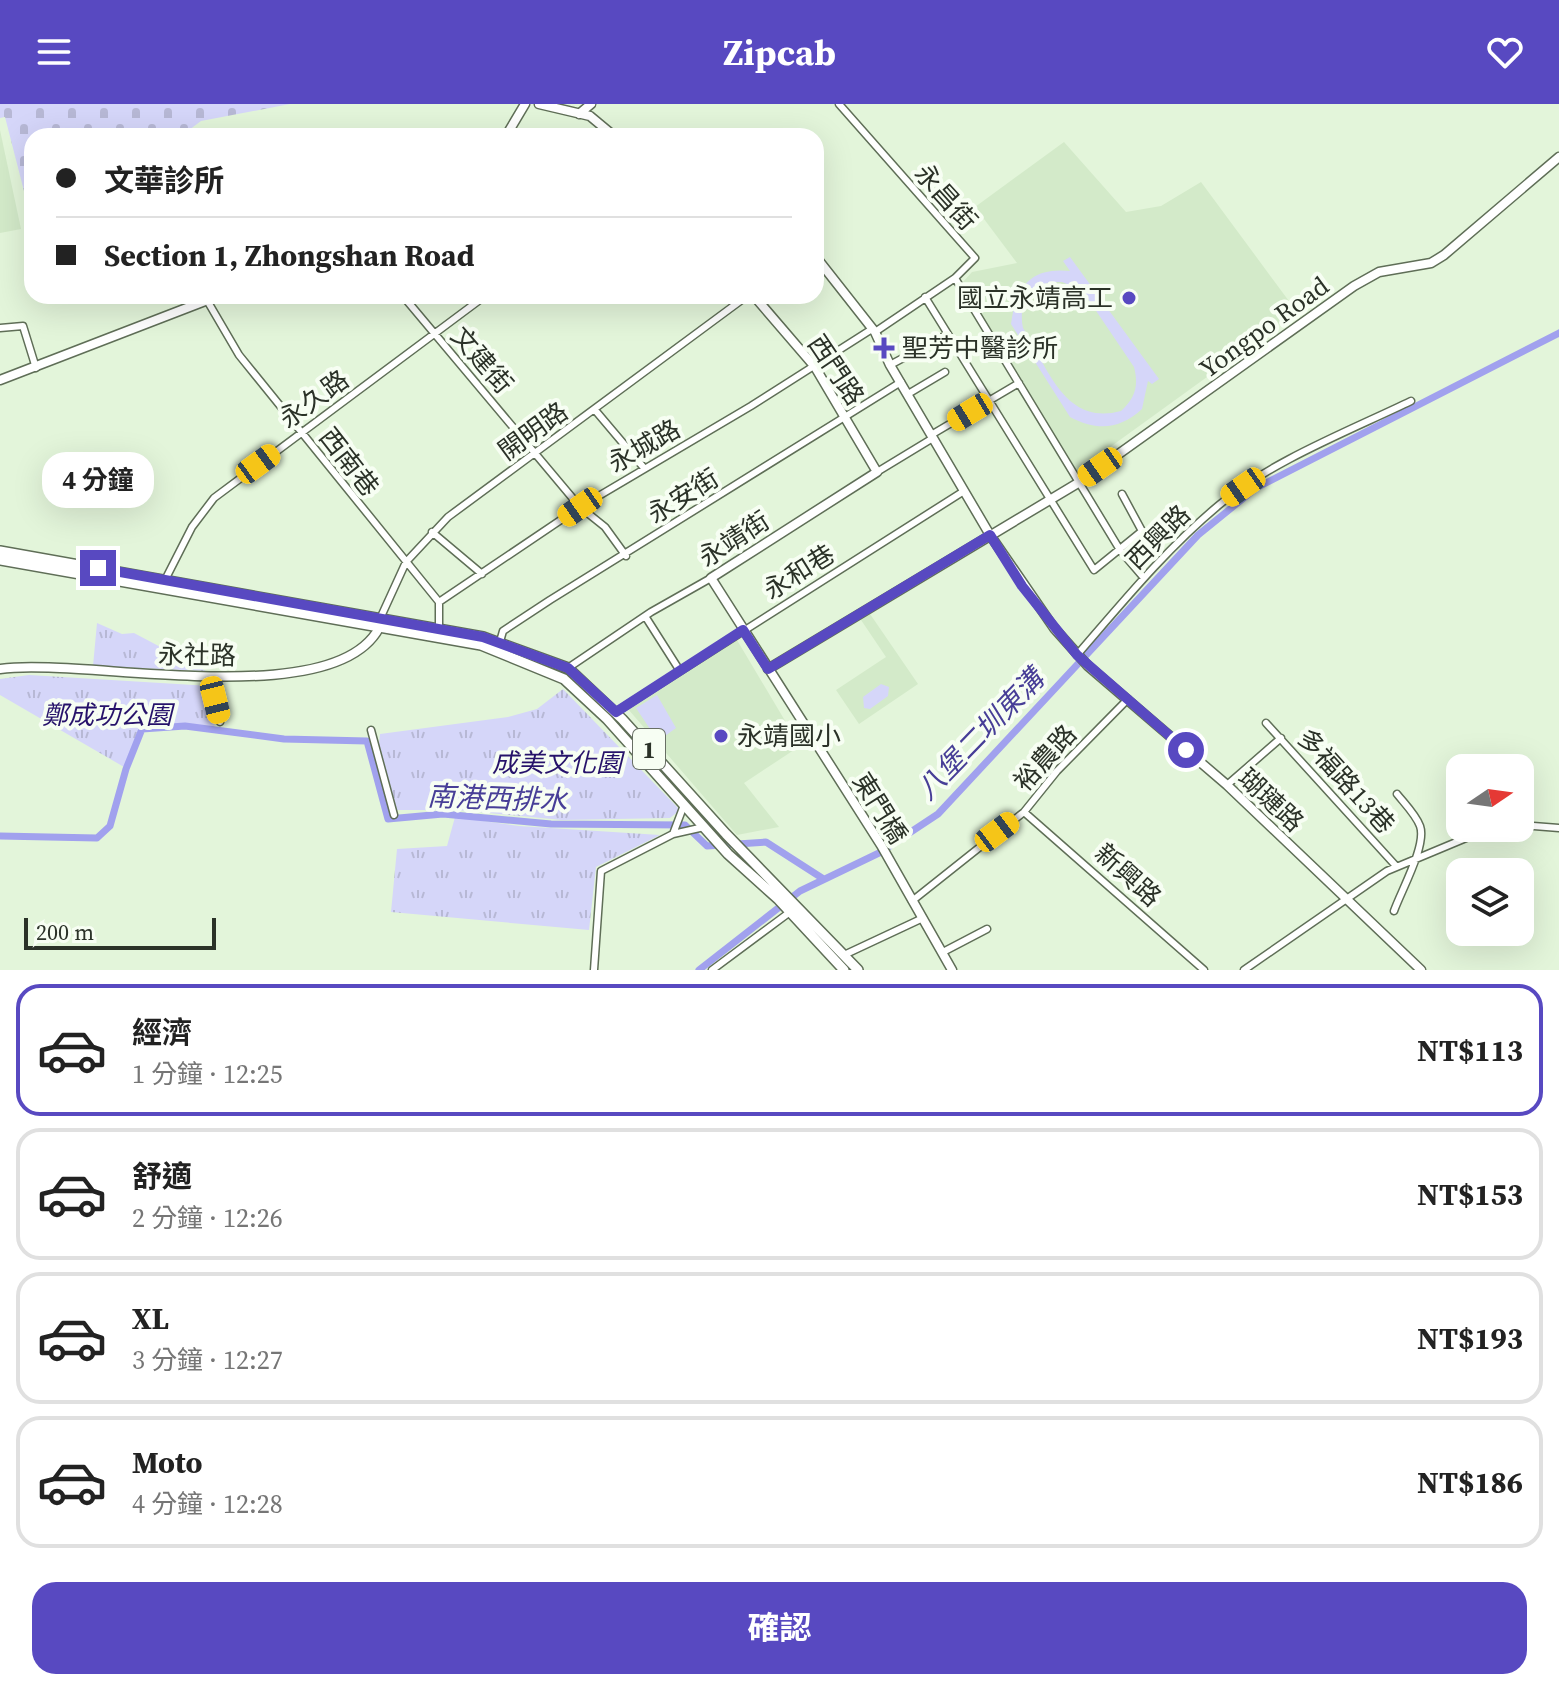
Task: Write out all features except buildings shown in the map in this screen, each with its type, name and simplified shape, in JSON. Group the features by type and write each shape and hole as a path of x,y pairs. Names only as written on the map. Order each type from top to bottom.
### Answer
{"main road":[{"name":"1","path":"0,551 165,580 499,647 564,679 607,719 728,854 782,896"},
{"name":"1","path":"0,560 161,591 379,624 439,629 568,668 616,712 794,909 844,970"},
{"name":"1","path":"794,909 858,970"}],"street":[{"path":"511,128 525,104"},
{"path":"539,104 590,116 604,128"},
{"path":"579,114 591,104"},
{"name":"永昌街","path":"839,104 975,258 955,278"},
{"name":"Yongpo Road","path":"768,669 1078,483 1354,286 1379,272 1431,263 1444,255 1559,157"},
{"path":"824,267 874,330 890,365 1022,586 1077,655"},
{"path":"874,330 955,278 1120,550 1144,578"},
{"path":"925,297 1094,570 1142,528 1122,494"},
{"path":"0,380 203,304"},
{"name":"西南巷","path":"209,304 239,355 439,602"},
{"name":"文建街","path":"409,304 580,507 605,527 626,556"},
{"name":"永久路","path":"161,591 192,527 214,498 475,304"},
{"name":"開明路","path":"379,624 406,562 432,532 736,304"},
{"name":"西門路","path":"761,304 815,367 877,472"},
{"path":"0,328 23,326 36,368"},
{"name":"永城路","path":"439,602 580,507 874,330"},
{"path":"890,365 948,334"},
{"path":"908,394 945,372"},
{"name":"永安街","path":"499,647 503,631 901,382"},
{"name":"永靖街","path":"568,668 645,616 711,578 1019,383"},
{"name":"西興路","path":"1077,655 1144,578 1220,504 1243,487 1411,401"},
{"path":"595,410 644,468"},
{"name":"永和巷","path":"616,712 964,491"},
{"path":"432,532 482,574"},
{"name":"東門橋","path":"711,578 881,845 952,970"},
{"path":"439,602 439,629"},
{"path":"645,616 680,671"},
{"name":"永社路","path":"0,669 209,678 328,665 371,643 379,624"},
{"name":"瑚璉路","path":"1077,655 1227,785 1421,970"},
{"path":"564,679 568,668"},
{"path":"209,678 220,722"},
{"name":"裕農路","path":"912,901 1024,812 1057,771 1129,698"},
{"name":"多福路13巷","path":"1266,723 1396,866"},
{"path":"371,730 394,815"},
{"path":"1227,785 1281,738"},
{"path":"1394,911 1414,868 1421,833 1419,824 1397,794"},
{"path":"673,834 684,805"},
{"name":"新興路","path":"1024,812 1204,970"},
{"path":"1534,826 1559,828"},
{"path":"594,970 601,871 673,834 704,827"},
{"path":"1244,970 1396,866 1455,842"},
{"path":"712,970 794,909"},
{"path":"844,955 923,918"},
{"path":"943,952 987,929"}],"shaded area":[{"path":"0,130 21,229 0,233"},
{"name":"國立永靖高工","path":"1064,142 1126,212 1161,206 1201,182 1297,312 1077,471 962,283 972,272 1017,263 975,207"},
{"path":"868,611 918,684 859,724 836,690 886,657 859,617"},
{"name":"永靖國小","path":"737,640 800,746 744,783 779,827 737,835 628,709"}],"green space":[{"path":"0,104 290,104 201,121 192,128 24,128 24,191 5,117 0,118"},
{"path":"1070,257 1159,379 1152,384 1148,381 1142,409 1125,421 1099,426 1070,417 1011,324 1022,289 1045,272 1070,271 1063,261","holes":["1051,282 1062,282 1082,290 1134,367 1135,391 1121,411 1102,413 1086,410 1072,402 1051,377 1023,328 1022,312 1031,293"]},
{"path":"97,623 122,634 134,633 206,671 93,666"},
{"name":"鄭成功公園","path":"29,675 210,686 215,730 185,726 142,729 124,767 0,695 0,679"},
{"path":"881,684 889,687 888,696 870,709 864,708 863,697"},
{"name":"成美文化園","path":"563,689 680,810 670,818 562,820 458,810 397,810 379,744 380,734 508,717 537,709"},
{"path":"657,695 676,728 658,741 636,708"},
{"name":"成美文化園","path":"455,817 519,826 660,835 596,867 589,930 391,912 397,849 447,846"}],"waterway":[{"name":"八堡二圳東溝","path":"699,970 800,891 879,853 938,814 1198,535 1256,488 1559,333"},
{"name":"南港西排水","path":"0,836 97,838 110,826 126,769 142,729 185,726 284,739 367,741 388,819 443,814 551,824 685,825 707,846 766,842 822,878"}],"place":[{"name":"國立永靖高工","path":"1129,298"},
{"name":"聖芳中醫診所","path":"884,348"},
{"name":"永靖國小","path":"721,736"}],"route":[{"path":"98,568 483,637 568,668 616,712 743,630 768,669 990,535 1022,586 1077,655 1186,750"}]}
